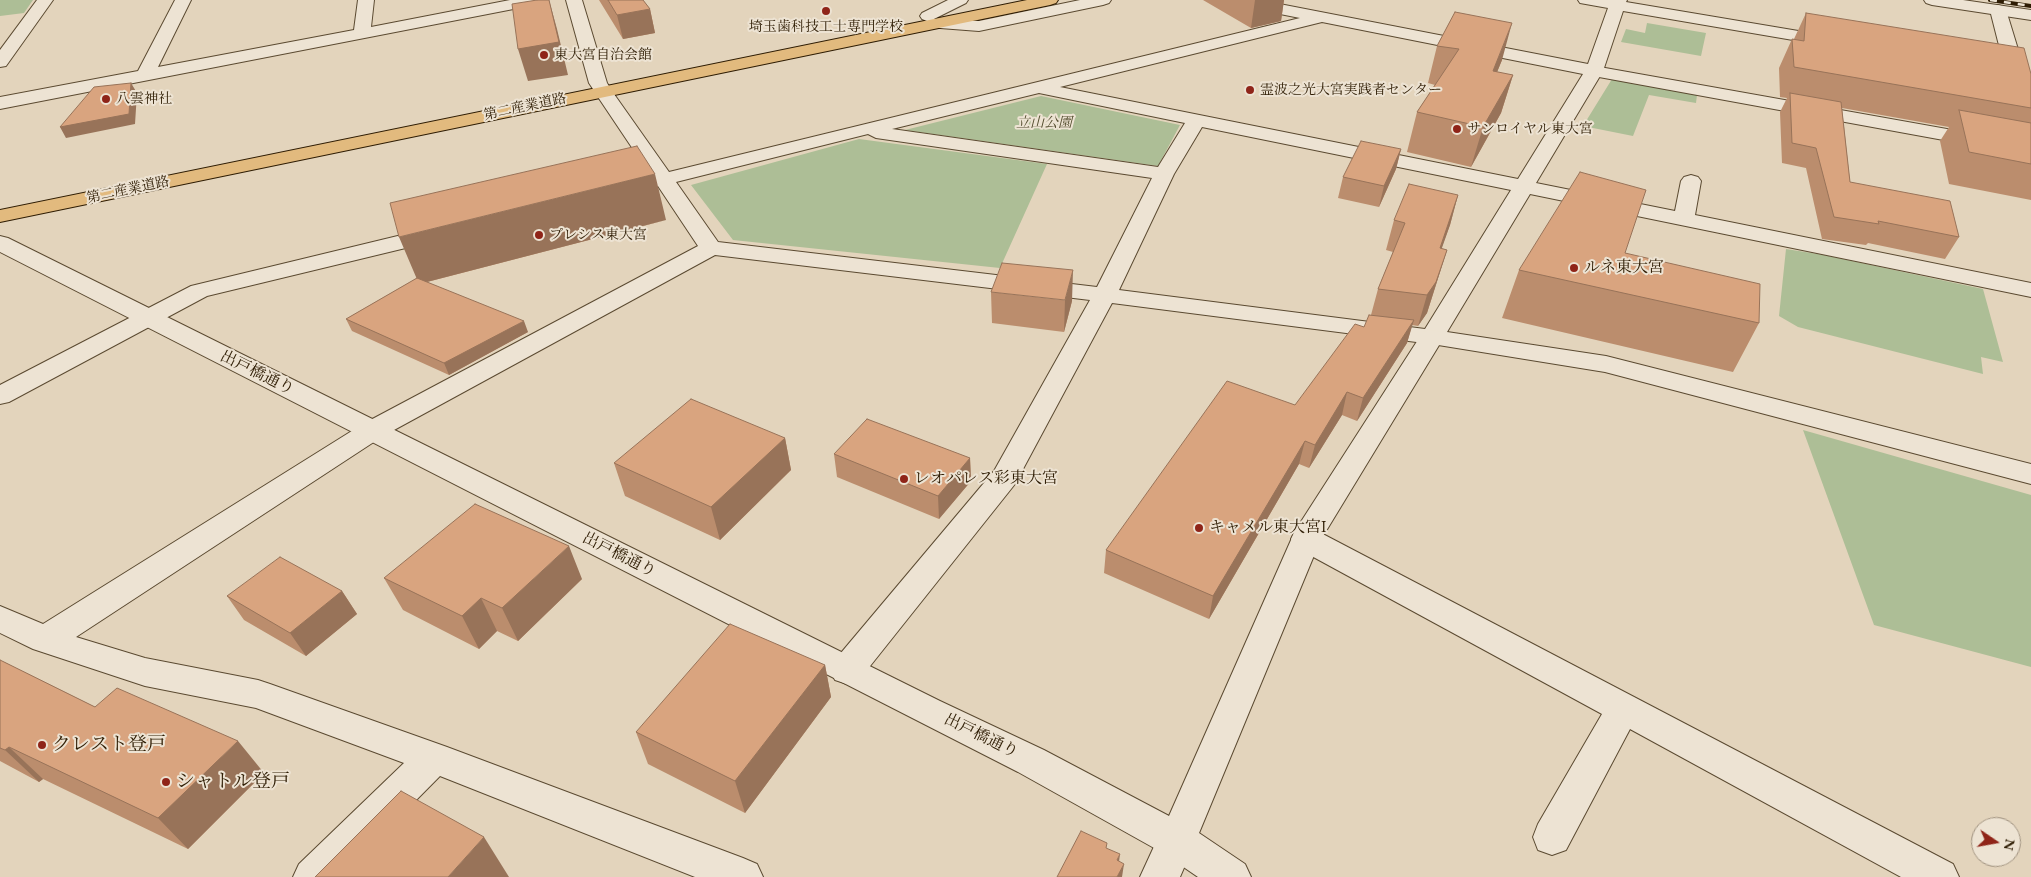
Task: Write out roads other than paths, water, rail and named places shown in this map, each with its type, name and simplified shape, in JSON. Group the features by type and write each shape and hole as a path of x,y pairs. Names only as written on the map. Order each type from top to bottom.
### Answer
{"main road":[{"name":"第二産業道路","path":"930,20 1007,0"},
{"name":"第二産業道路","path":"0,206 930,20 1050,0"},
{"name":"第二産業道路","path":"0,216 601,87"}],"street":[{"path":"0,62 46,0"},
{"path":"145,75 183,0"},
{"path":"362,34 366,0"},
{"path":"0,103 534,0"},
{"path":"574,0 601,87 711,248"},
{"path":"930,20 960,0"},
{"path":"930,20 979,26 1104,0"},
{"path":"1235,0 1594,71 2031,150"},
{"path":"1586,0 1619,3 1850,45"},
{"path":"1932,0 2031,15"},
{"path":"1160,877 1306,539 1594,71 1619,3"},
{"path":"1998,10 2023,74 2031,116"},
{"path":"596,195 1322,17"},
{"path":"0,40 18,38"},
{"path":"1996,69 2023,74"},
{"path":"1038,87 2031,290"},
{"path":"847,670 1005,477 1105,295 1164,174 1196,120"},
{"path":"861,130 1164,174"},
{"path":"1684,219 1691,181"},
{"path":"0,396 199,291 460,228"},
{"name":"出戸橋通り","path":"0,244 847,670 1032,761 1177,840 1231,877"},
{"path":"45,640 373,430 711,248 1105,295 1432,337 1606,364 2031,474"},
{"path":"0,375 50,370"},
{"path":"1306,539 1939,877"},
{"path":"0,618 45,640 145,672 258,694 434,758 742,877"},
{"path":"1552,837 1623,708"},
{"path":"313,877 434,758"}],"railway":[{"path":"1990,0 2031,6"}],"place":[{"name":"埼玉歯科技工士専門学校","path":"826,11"},
{"name":"東大宮自治会館","path":"544,55"},
{"name":"霊波之光大宮実践者センター","path":"1250,90"},
{"name":"八雲神社","path":"106,99"},
{"name":"サンロイヤル東大宮","path":"1457,129"},
{"name":"プレシス東大宮","path":"539,235"},
{"name":"ルネ東大宮","path":"1574,268"},
{"name":"レオパレス彩東大宮","path":"904,479"},
{"name":"キャメル東大宮Ⅰ","path":"1199,528"},
{"name":"クレスト登戸","path":"42,745"},
{"name":"シャトル登戸","path":"166,782"}],"park label":[{"name":"立山公園","path":"1044,123"}]}
